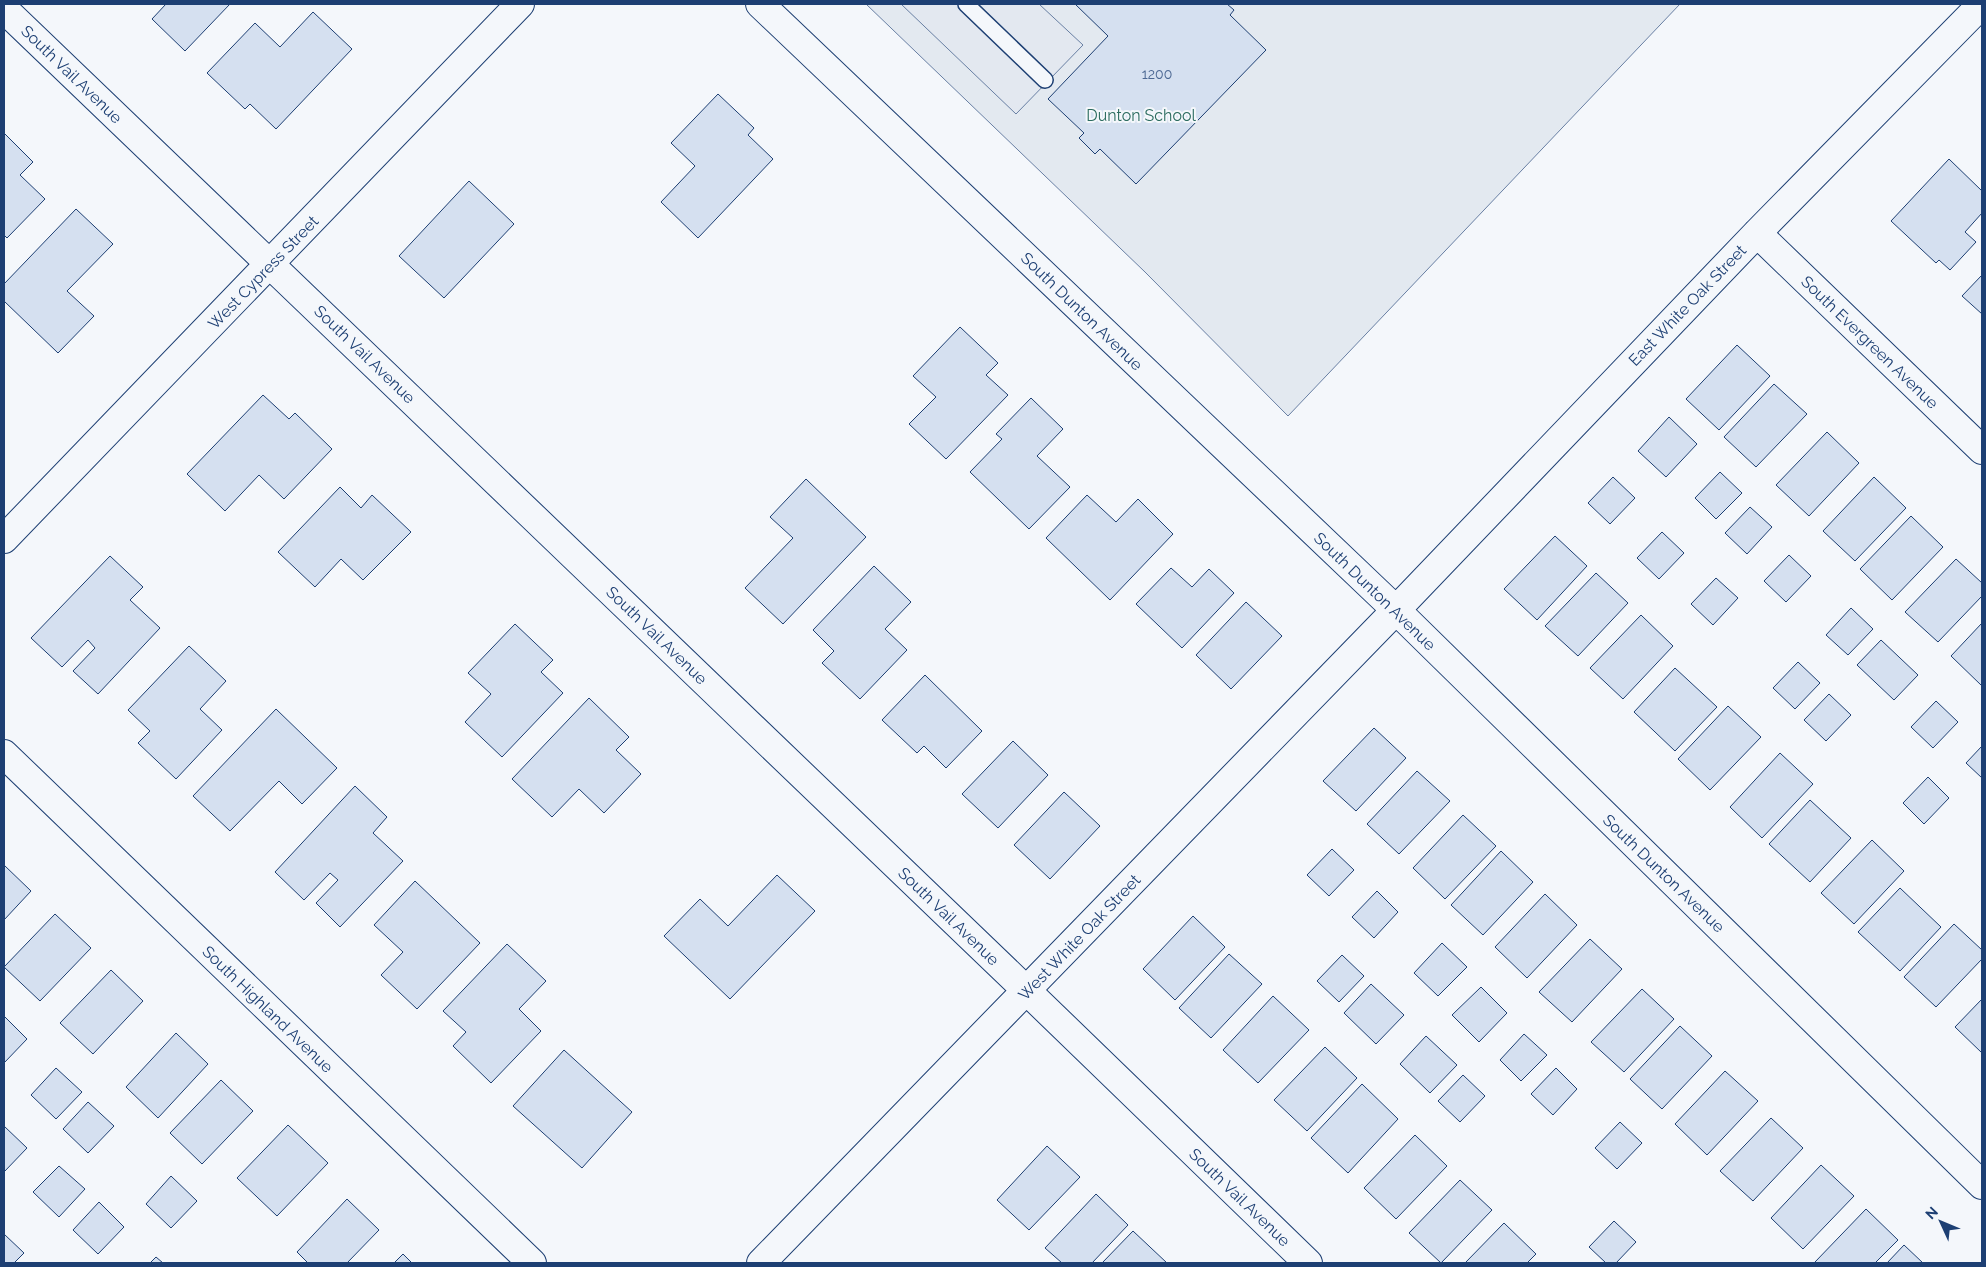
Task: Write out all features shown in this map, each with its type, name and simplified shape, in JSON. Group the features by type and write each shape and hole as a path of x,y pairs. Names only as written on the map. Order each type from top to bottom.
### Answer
{"street":[{"name":"West Cypress Street","path":"4,539 520,4"},
{"name":"South Dunton Avenue","path":"760,4 1396,610 1982,1185"},
{"name":"East White Oak Street","path":"1396,610 1757,232 1982,4"},
{"name":"South Vail Avenue","path":"4,9 1308,1263"},
{"name":"South Evergreen Avenue","path":"1757,232 1982,450"},
{"name":"West White Oak Street","path":"761,1263 1396,610"},
{"name":"South Highland Avenue","path":"4,754 532,1263"}],"lane":[{"path":"966,4 1045,80"}],"green space":[{"name":"Dunton School","path":"866,4 1680,4 1288,416 1145,272"}],"shaded area":[{"path":"901,4 1039,4 1083,45 1016,114"}],"building":[{"path":"166,4 230,4 185,51 152,19"},
{"path":"1075,4 1227,4 1234,10 1230,15 1266,50 1136,184 1100,149 1095,154 1079,138 1084,133 1048,99 1108,36"},
{"path":"313,12 352,49 276,129 250,104 245,109 207,73 255,23 280,47"},
{"path":"718,94 754,128 748,135 773,159 698,238 661,202 695,166 671,143"},
{"path":"4,133 33,162 20,175 45,199 7,238 4,235"},
{"path":"1949,159 1982,191 1982,213 1965,232 1976,242 1950,270 1939,260 1936,263 1891,221"},
{"path":"469,181 514,224 444,298 399,256"},
{"path":"76,209 113,244 67,291 94,316 58,353 4,301 4,284"},
{"path":"1982,275 1982,314 1962,296"},
{"path":"960,327 998,363 986,375 1008,395 946,459 909,424 936,397 913,376"},
{"path":"1737,345 1770,376 1719,430 1686,399"},
{"path":"1774,384 1807,414 1756,467 1724,437"},
{"path":"263,395 289,419 295,413 332,449 284,499 259,475 225,511 187,474"},
{"path":"1031,398 1063,429 1037,456 1070,487 1029,529 970,472 1002,439 996,434"},
{"path":"1669,417 1697,444 1666,477 1638,451"},
{"path":"1827,432 1859,463 1809,516 1776,485"},
{"path":"1720,472 1742,493 1716,519 1695,498"},
{"path":"1613,477 1635,498 1610,524 1588,503"},
{"path":"1874,477 1906,508 1855,561 1823,531"},
{"path":"806,479 866,537 783,624 745,588 793,538 770,517"},
{"path":"340,487 361,508 372,495 411,532 363,580 341,559 315,587 278,552"},
{"path":"1087,495 1116,522 1138,499 1173,534 1110,600 1046,538"},
{"path":"1750,507 1772,527 1747,554 1725,533"},
{"path":"1911,516 1943,547 1892,600 1860,569"},
{"path":"1662,532 1684,553 1659,579 1637,558"},
{"path":"1555,536 1587,566 1537,620 1504,589"},
{"path":"1789,555 1811,576 1786,602 1764,581"},
{"path":"110,556 143,587 130,600 160,628 98,694 73,671 95,648 88,640 62,667 31,638"},
{"path":"1956,559 1982,583 1982,596 1938,642 1905,612"},
{"path":"874,566 911,602 885,629 907,650 860,699 822,663 834,651 813,630"},
{"path":"1171,568 1192,587 1209,569 1234,593 1182,648 1136,604"},
{"path":"1596,573 1628,603 1578,656 1545,626"},
{"path":"1716,578 1738,598 1713,625 1691,604"},
{"path":"1246,602 1282,636 1231,689 1196,655"},
{"path":"1851,608 1873,629 1848,655 1826,635"},
{"path":"1641,615 1673,646 1623,699 1590,668"},
{"path":"1982,623 1982,686 1951,656"},
{"path":"515,624 553,660 541,672 563,693 502,757 465,722 491,694 468,673"},
{"path":"1881,640 1918,675 1894,700 1857,665"},
{"path":"189,646 226,681 200,709 222,730 176,779 138,743 150,731 128,710"},
{"path":"1798,662 1820,683 1795,709 1773,688"},
{"path":"1675,668 1717,707 1675,751 1634,712"},
{"path":"925,675 982,731 946,768 924,746 917,753 882,720"},
{"path":"1829,694 1851,715 1826,741 1804,720"},
{"path":"589,698 629,737 616,750 641,774 604,813 579,789 552,817 512,779"},
{"path":"1936,701 1958,722 1933,748 1911,727"},
{"path":"1728,706 1761,737 1710,790 1678,759"},
{"path":"276,709 337,768 302,804 279,781 230,831 193,796"},
{"path":"1374,728 1406,758 1356,811 1323,781"},
{"path":"1013,741 1048,775 998,828 962,794"},
{"path":"1982,746 1982,778 1966,763"},
{"path":"1780,753 1813,784 1762,838 1730,807"},
{"path":"1417,771 1450,801 1399,854 1367,824"},
{"path":"1928,777 1949,798 1924,824 1903,803"},
{"path":"355,786 387,817 373,833 403,861 340,927 316,903 338,880 330,873 304,900 275,872"},
{"path":"1064,792 1100,826 1050,879 1014,845"},
{"path":"1810,800 1851,838 1810,882 1769,844"},
{"path":"1463,815 1496,846 1445,899 1413,868"},
{"path":"1872,840 1904,871 1854,924 1821,893"},
{"path":"1332,849 1354,870 1329,896 1307,875"},
{"path":"1501,851 1533,882 1483,935 1451,905"},
{"path":"4,865 31,891 4,920"},
{"path":"777,875 815,911 730,999 664,936 700,899 728,926"},
{"path":"415,881 480,943 417,1009 381,975 403,952 374,925"},
{"path":"1900,888 1941,927 1900,971 1858,932"},
{"path":"1377,891 1398,912 1374,938 1352,917"},
{"path":"1545,894 1577,925 1527,978 1495,947"},
{"path":"55,914 91,948 40,1001 4,967"},
{"path":"1193,916 1225,947 1175,1000 1143,969"},
{"path":"1954,924 1982,950 1982,959 1936,1007 1904,977"},
{"path":"1590,939 1622,969 1572,1022 1539,992"},
{"path":"1442,943 1467,967 1438,996 1414,973"},
{"path":"507,944 546,981 519,1009 541,1031 491,1083 453,1046 466,1032 443,1011"},
{"path":"1229,954 1262,984 1211,1038 1179,1008"},
{"path":"1342,955 1364,976 1339,1002 1317,981"},
{"path":"111,970 143,1001 93,1054 60,1023"},
{"path":"1371,984 1404,1015 1376,1044 1344,1013"},
{"path":"1481,987 1507,1013 1479,1042 1452,1015"},
{"path":"1642,989 1674,1019 1624,1072 1591,1042"},
{"path":"1273,996 1309,1030 1258,1083 1223,1050"},
{"path":"1982,999 1982,1053 1955,1027"},
{"path":"4,1016 27,1039 4,1063"},
{"path":"1680,1026 1712,1056 1662,1109 1630,1079"},
{"path":"176,1033 208,1064 158,1118 126,1087"},
{"path":"1524,1034 1547,1055 1521,1081 1500,1060"},
{"path":"1426,1036 1457,1065 1430,1093 1400,1064"},
{"path":"1325,1047 1357,1078 1307,1131 1274,1100"},
{"path":"564,1050 632,1112 582,1168 513,1106"},
{"path":"56,1068 82,1092 56,1119 31,1095"},
{"path":"1556,1068 1577,1089 1553,1115 1531,1094"},
{"path":"1725,1071 1758,1101 1707,1155 1675,1124"},
{"path":"1463,1075 1485,1096 1460,1122 1438,1101"},
{"path":"221,1080 253,1111 202,1164 170,1133"},
{"path":"1362,1084 1398,1119 1348,1173 1311,1138"},
{"path":"88,1102 114,1126 88,1153 63,1129"},
{"path":"1771,1118 1803,1148 1753,1201 1720,1171"},
{"path":"1620,1122 1642,1143 1617,1169 1595,1148"},
{"path":"288,1125 328,1163 277,1216 237,1178"},
{"path":"4,1126 27,1148 4,1172"},
{"path":"1415,1135 1447,1166 1396,1219 1364,1188"},
{"path":"1047,1146 1080,1177 1029,1230 997,1200"},
{"path":"1821,1165 1854,1196 1803,1249 1771,1218"},
{"path":"59,1166 85,1189 59,1217 33,1192"},
{"path":"171,1176 197,1201 171,1228 146,1204"},
{"path":"1460,1180 1492,1210 1441,1263 1409,1233"},
{"path":"1096,1194 1128,1225 1092,1263 1062,1263 1045,1248"},
{"path":"347,1199 379,1230 347,1263 308,1263 297,1252"},
{"path":"99,1202 124,1227 98,1254 73,1230"},
{"path":"1866,1209 1898,1240 1875,1263 1816,1263 1815,1262"},
{"path":"1614,1221 1636,1242 1616,1263 1606,1263 1589,1247"},
{"path":"1504,1223 1536,1254 1527,1263 1465,1263"},
{"path":"1133,1231 1167,1263 1102,1263"},
{"path":"4,1234 24,1253 14,1263 4,1263"},
{"path":"1904,1245 1923,1263 1887,1263"},
{"path":"403,1254 412,1263 394,1263"},
{"path":"156,1257 163,1263 150,1263"}]}
